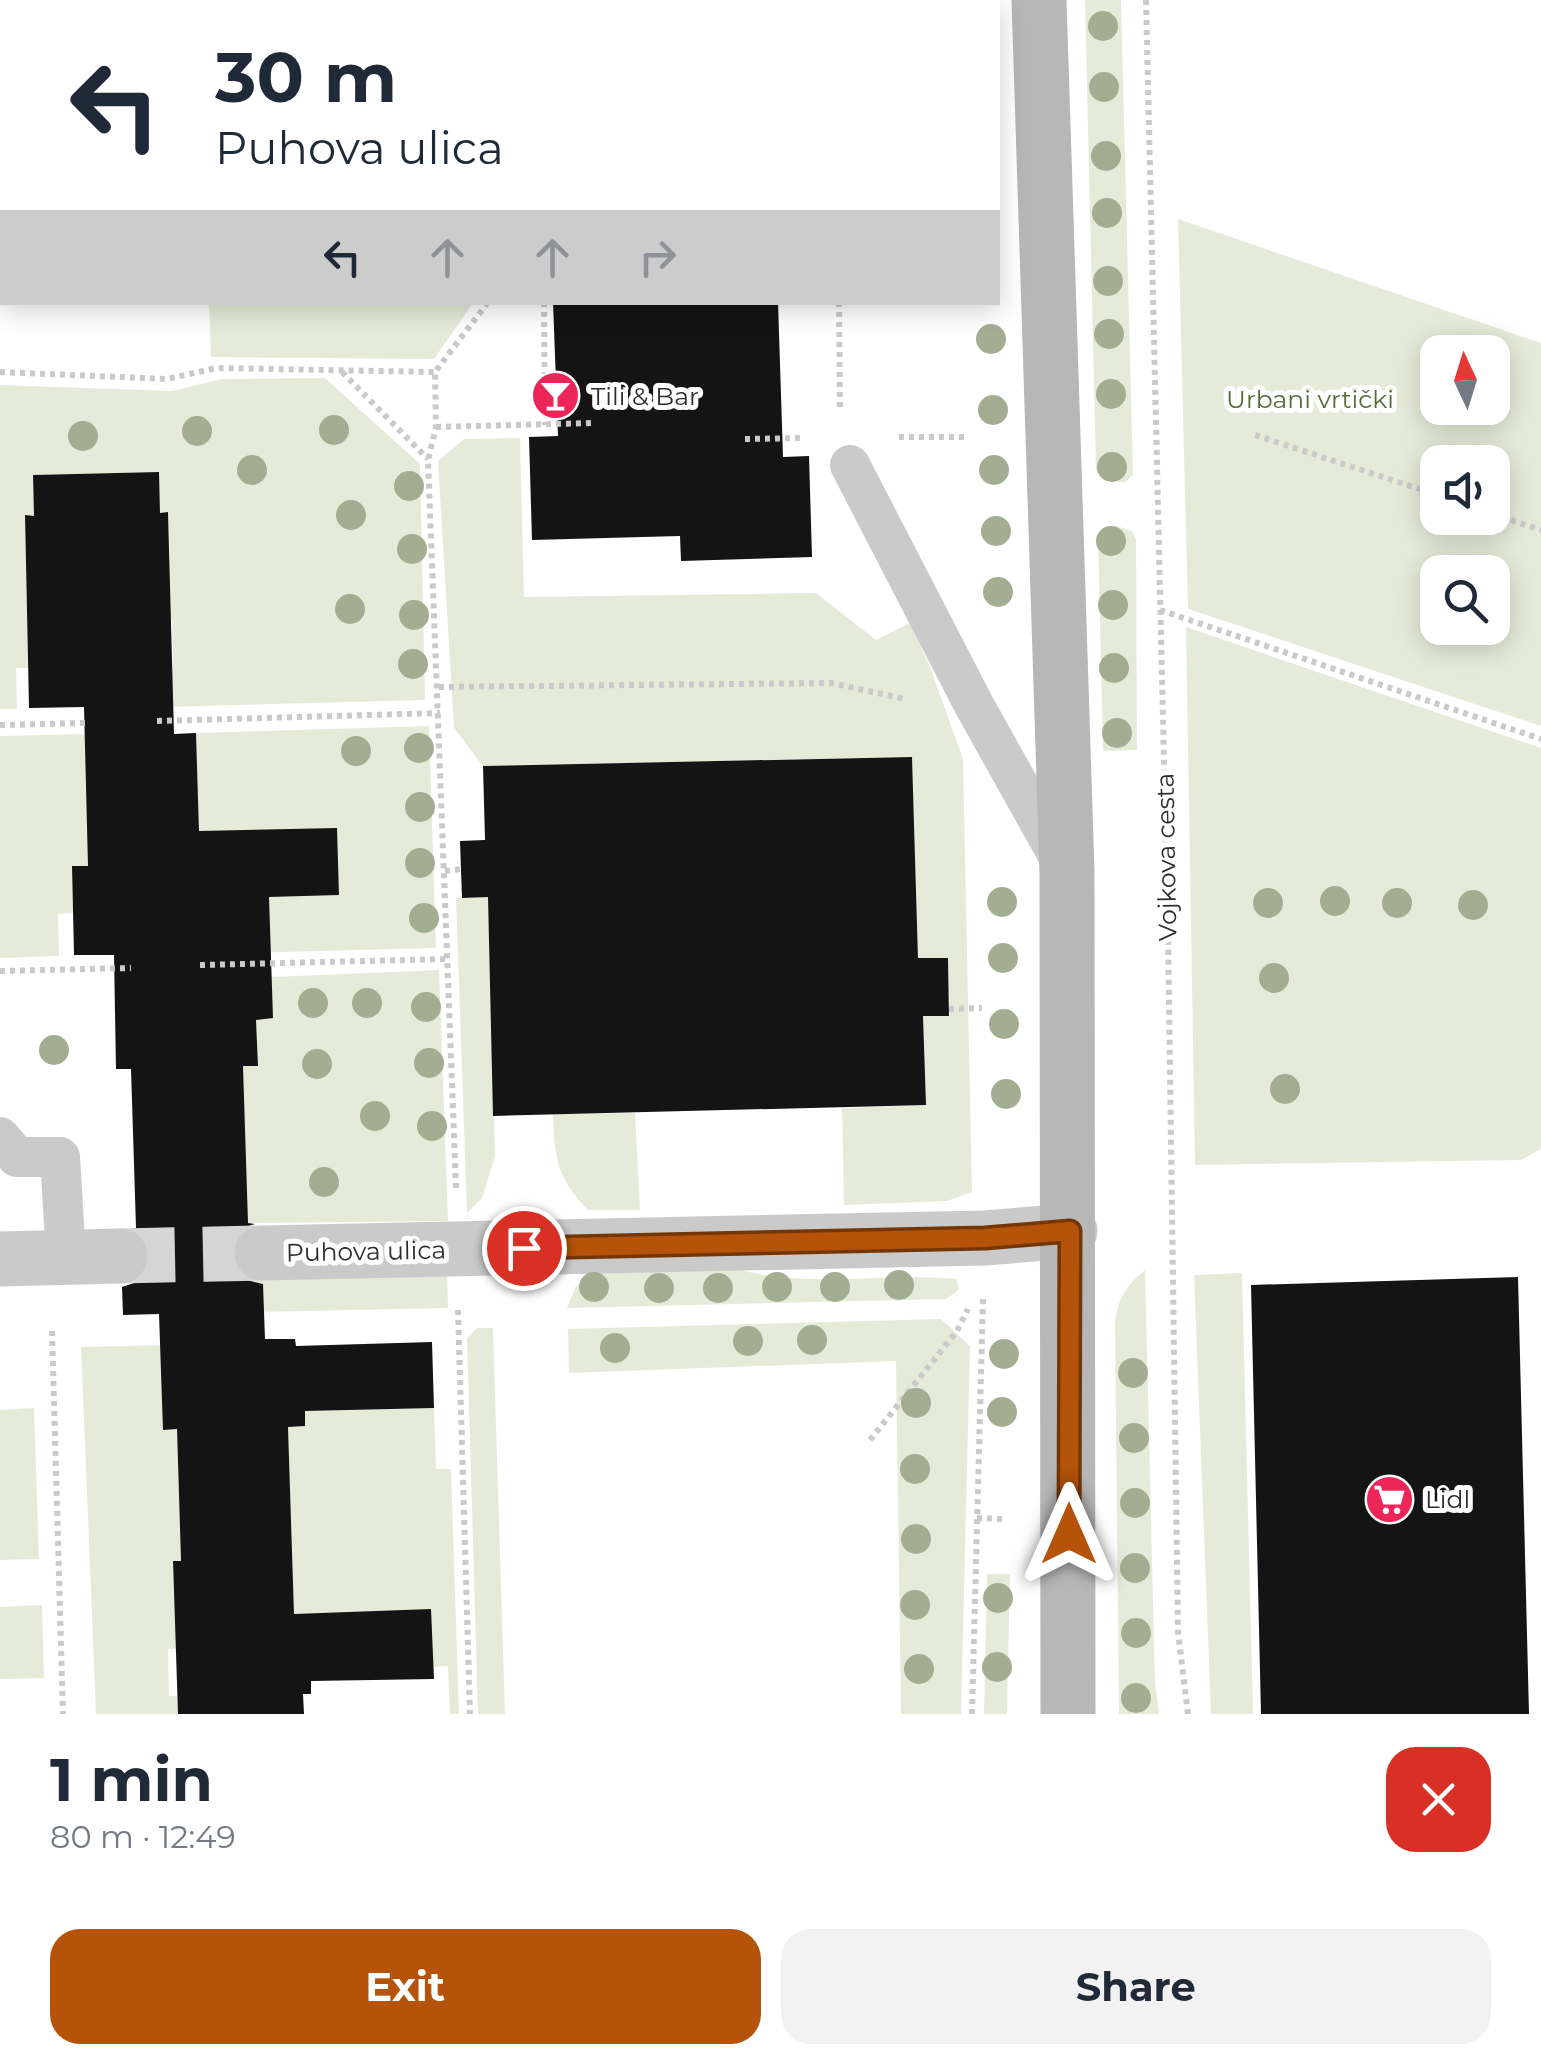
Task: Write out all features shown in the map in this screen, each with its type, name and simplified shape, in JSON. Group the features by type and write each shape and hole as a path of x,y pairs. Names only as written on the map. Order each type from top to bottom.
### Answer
{"street":[{"path":"1039,0 1067,872 1068,1714"},
{"name":"Puhova ulica","path":"262,1253 985,1238 1070,1231"},
{"path":"0,1259 120,1256"}],"lane":[{"path":"850,466 1067,872"},
{"path":"0,1138 17,1157 60,1157 66,1258"}],"path":[{"name":"Vojkova cesta","path":"1146,0 1177,1593 1188,1714"},
{"path":"470,1714 458,1249 428,460 436,427 435,372 486,305"},
{"path":"544,305 545,425"},
{"path":"840,305 840,418"},
{"path":"1,374 167,378 216,368 435,372"},
{"path":"341,371 428,460"},
{"path":"436,427 594,423"},
{"path":"1255,435 1420,490"},
{"path":"745,438 821,438"},
{"path":"1510,520 1541,530"},
{"path":"1160,610 1541,739"},
{"path":"439,687 831,682 915,701"},
{"path":"157,720 440,713"},
{"path":"0,725 84,723"},
{"path":"445,870 461,870"},
{"path":"200,965 448,959"},
{"path":"0,971 131,968"},
{"path":"949,1009 982,1008"},
{"path":"972,1714 985,1238"},
{"path":"870,1440 957,1332 968,1309"},
{"path":"52,1331 63,1714"},
{"path":"977,1518 1011,1520"}],"green space":[{"path":"1085,0 1121,0 1133,475 1124,483 1101,478 1096,470"},
{"name":"Urbani vrtički","path":"1178,219 1541,343 1541,726 1188,609"},
{"path":"209,305 472,305 434,359 211,357"},
{"path":"325,378 420,464 425,700 165,707 173,665 172,619 156,619 154,562 170,561 168,513 160,513 158,472 33,475 34,516 25,516 28,668 16,668 17,709 0,709 0,385 172,391 222,379"},
{"path":"520,438 524,597 816,593 876,640 910,623 963,759 972,1192 947,1201 844,1205 842,1108 925,1105 923,1016 950,1015 948,958 918,959 912,757 483,766 454,728 438,461 464,439"},
{"path":"1116,526 1132,531 1136,540 1137,750 1103,751 1098,536"},
{"path":"1186,627 1541,748 1541,1149 1521,1160 1195,1165"},
{"path":"429,726 436,948 210,954 229,898 339,895 337,829 217,831 200,864 196,733"},
{"path":"85,734 89,866 72,866 73,913 58,914 59,956 0,958 0,736"},
{"path":"488,897 495,1156 482,1198 467,1213 456,898"},
{"path":"439,970 448,1221 247,1223 243,1066 258,1066 256,1020 272,977"},
{"path":"635,1113 640,1210 588,1210 559,1166 553,1114"},
{"path":"447,1268 448,1308 256,1312 255,1272"},
{"path":"737,1269 791,1278 957,1279 959,1290 946,1299 567,1308 576,1286 597,1273"},
{"path":"1145,1270 1155,1683 1159,1714 1119,1714 1115,1325 1124,1294"},
{"path":"1242,1273 1253,1714 1211,1714 1194,1275"},
{"path":"941,1319 970,1346 961,1714 901,1714 896,1361 569,1373 568,1329"},
{"path":"477,1328 493,1328 505,1714 478,1714 467,1338"},
{"path":"169,1345 163,1429 177,1429 181,1561 173,1562 174,1589 181,1589 183,1648 168,1649 169,1696 177,1696 178,1714 96,1714 81,1347"},
{"path":"34,1408 39,1559 0,1560 0,1410"},
{"path":"434,1408 436,1469 451,1469 459,1714 450,1714 448,1666 433,1667 294,1614 288,1427 305,1426 305,1411"},
{"path":"987,1574 1010,1574 1007,1714 984,1714"},
{"path":"42,1605 44,1678 0,1679 0,1607"}],"building":[{"path":"553,305 778,305 783,457 809,456 812,557 681,561 680,536 532,540 529,437 558,436"},
{"path":"159,472 160,513 168,512 174,734 196,733 199,831 337,828 339,895 269,897 273,1018 256,1020 258,1066 243,1066 248,1223 255,1224 245,1227 234,1239 231,1255 235,1268 246,1280 263,1284 265,1339 295,1339 296,1346 432,1342 434,1408 305,1411 305,1426 288,1427 294,1614 431,1609 434,1679 311,1681 311,1694 303,1694 304,1714 178,1714 173,1561 181,1561 177,1429 163,1430 159,1314 123,1315 122,1287 137,1282 147,1272 151,1256 146,1239 133,1228 131,1069 116,1069 114,955 74,955 72,866 88,866 84,707 29,708 25,515 34,516 33,475"},
{"path":"912,757 918,958 948,958 949,1016 923,1016 926,1105 493,1116 488,897 462,898 460,841 485,840 483,766"},
{"name":"Lidl","path":"1518,1277 1529,1714 1261,1714 1251,1285"}],"tunnel":[{"path":"120,1256 262,1253"}],"place":[{"name":"Tili & Bar","path":"556,396"},
{"name":"Lidl","path":"1390,1499"}],"route":[{"path":"524,1248 985,1238 1070,1231 1069,1534"}]}
